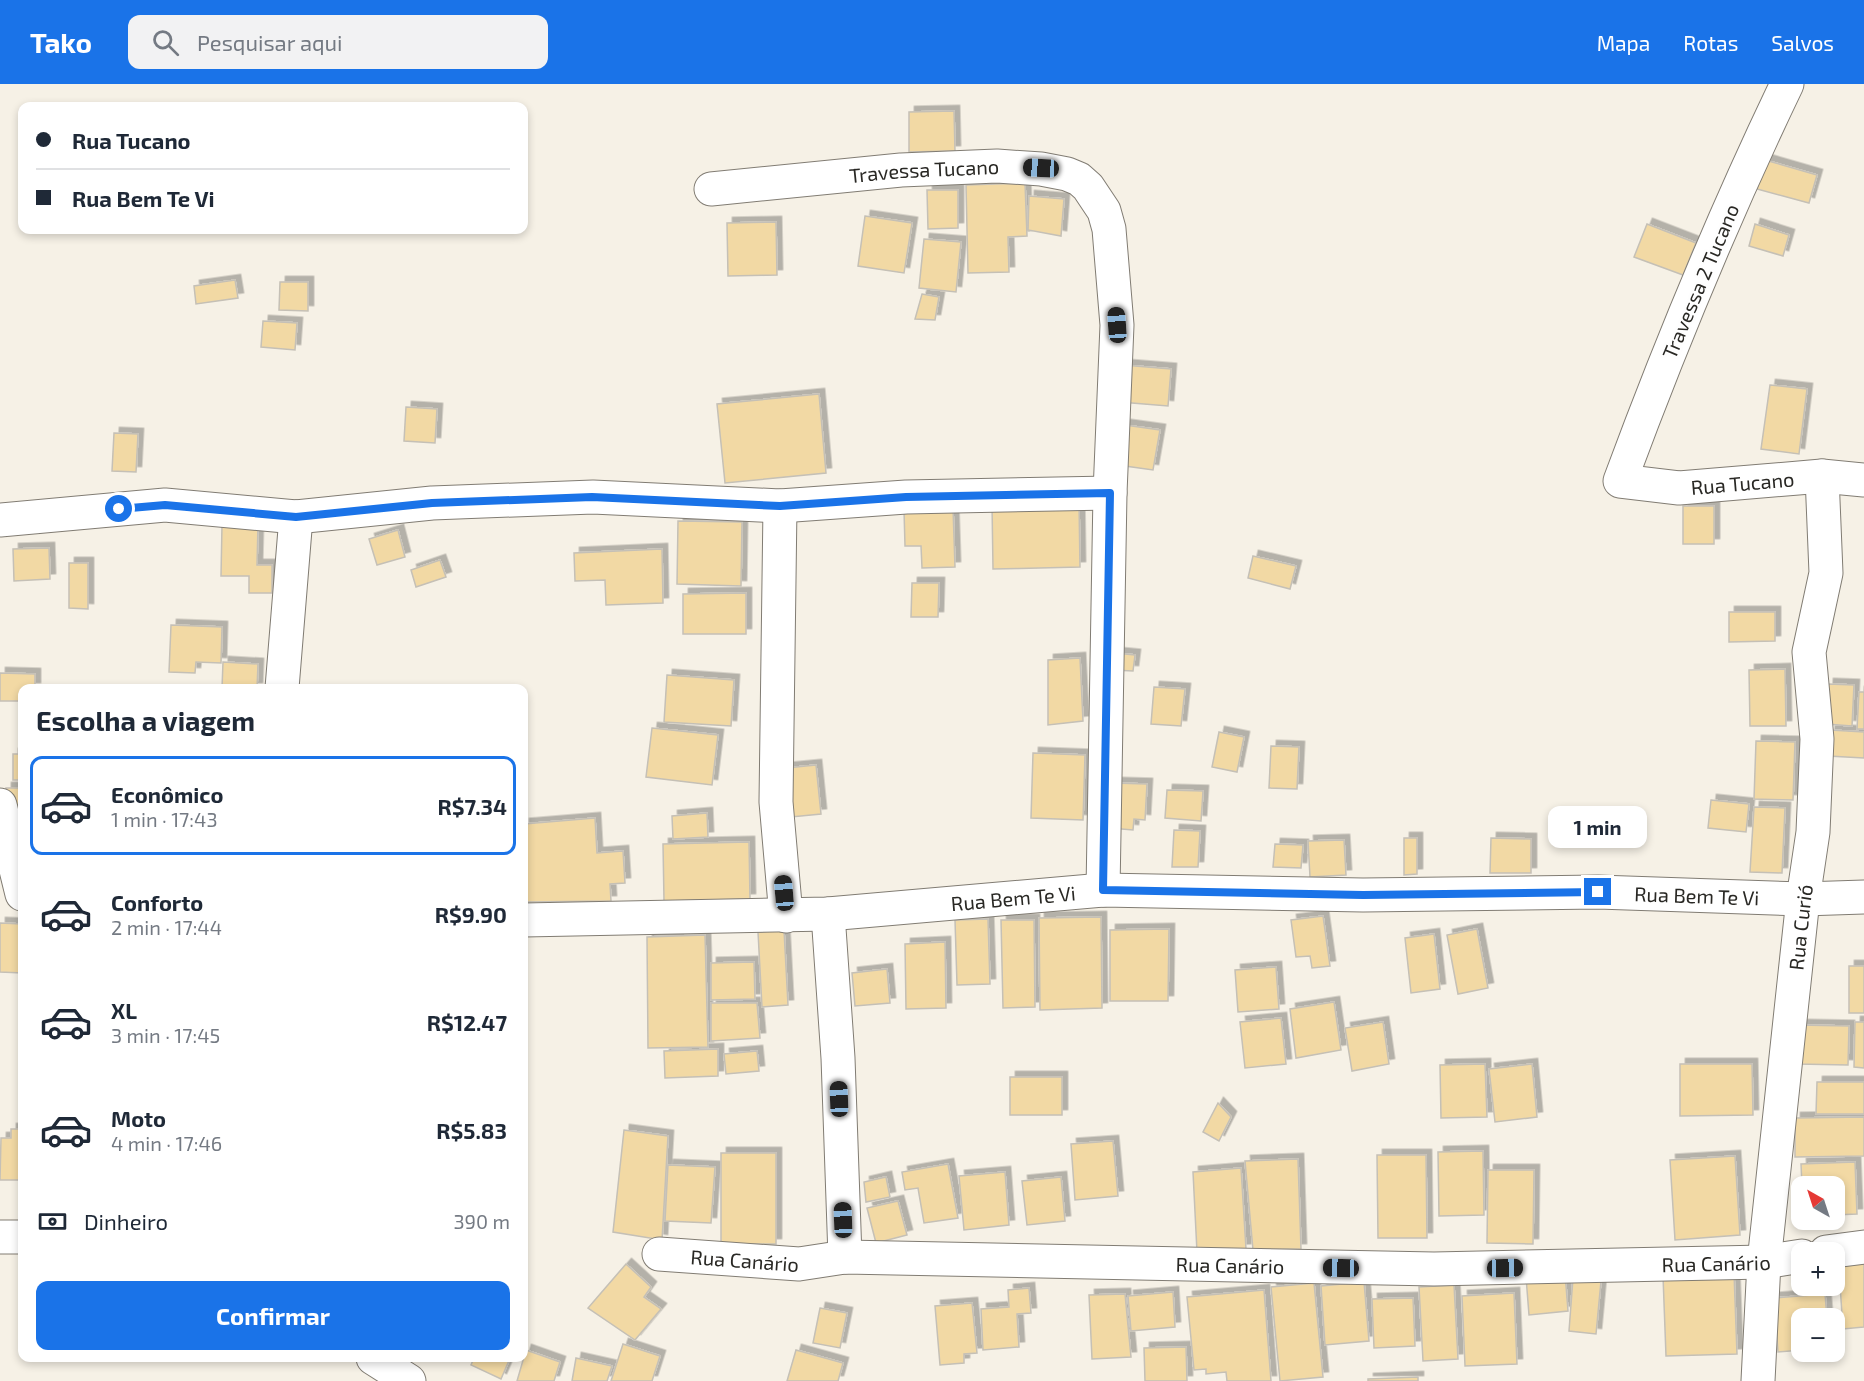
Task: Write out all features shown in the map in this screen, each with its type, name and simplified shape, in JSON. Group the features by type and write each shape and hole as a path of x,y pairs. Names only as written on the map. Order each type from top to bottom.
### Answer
{"street":[{"name":"Travessa 2 Tucano","path":"1620,481 1658,380 1731,206 1787,84"},
{"name":"Travessa Tucano","path":"711,189 901,170 997,166 1041,168 1079,179 1104,211 1109,229 1117,325 1110,493 1103,890"},
{"name":"Rua Tucano","path":"1620,481 1678,488 1822,476 1864,480"},
{"name":"Rua Curió","path":"1758,1381 1764,1262 1803,899 1813,832 1817,739 1809,652 1826,573 1822,476"},
{"path":"0,520 165,505 296,517 432,503 592,497 780,506 930,496 1110,493"},
{"path":"780,506 776,802 786,916"},
{"path":"282,684 296,517"},
{"path":"0,805 18,878"},
{"name":"Rua Bem Te Vi","path":"528,920 828,914 1103,890 1363,895 1598,892 1803,899 1864,897"},
{"path":"0,897 18,899"},
{"path":"828,914 838,1058 844,1257"},
{"path":"0,1237 18,1237"},
{"path":"1845,1250 1864,1247"},
{"name":"Rua Canário","path":"659,1254 800,1264 844,1257 1434,1269 1764,1262 1791,1258"},
{"path":"379,1362 409,1381"}],"building":[{"path":"954,111 955,151 909,152 909,112"},
{"path":"1765,160 1817,175 1809,203 1757,189"},
{"path":"1025,183 1027,236 1008,237 1009,272 968,273 966,185"},
{"path":"927,190 958,190 958,228 928,229"},
{"path":"1029,196 1064,199 1061,236 1028,230"},
{"path":"865,216 912,223 904,273 858,266"},
{"path":"776,222 777,275 728,276 727,223"},
{"path":"1647,224 1696,243 1683,275 1634,257"},
{"path":"1755,224 1789,235 1783,256 1749,246"},
{"path":"924,239 961,242 956,292 919,288"},
{"path":"235,280 238,298 196,304 194,286"},
{"path":"280,282 308,282 308,311 279,310"},
{"path":"922,294 939,297 935,320 915,319"},
{"path":"263,321 297,323 295,350 261,347"},
{"path":"1123,365 1171,369 1168,406 1120,402"},
{"path":"1770,385 1807,389 1799,454 1761,449"},
{"path":"819,394 826,473 725,483 717,404"},
{"path":"406,407 437,409 435,443 404,441"},
{"path":"1125,425 1160,430 1153,470 1118,465"},
{"path":"114,433 138,434 136,472 112,471"},
{"path":"1079,502 1080,567 993,569 992,504"},
{"path":"1683,506 1714,506 1714,544 1683,544"},
{"path":"953,508 955,567 922,568 921,546 905,546 904,510"},
{"path":"678,521 742,522 741,586 677,584"},
{"path":"222,525 258,525 257,565 272,565 272,593 249,593 249,576 221,576"},
{"path":"398,530 405,557 377,565 369,539"},
{"path":"49,548 50,579 14,581 13,549"},
{"path":"662,549 663,603 606,605 605,580 575,581 574,553"},
{"path":"1253,556 1296,566 1290,589 1248,578"},
{"path":"440,560 446,577 416,587 411,570"},
{"path":"69,563 88,563 88,609 69,608"},
{"path":"912,583 939,583 938,617 911,617"},
{"path":"746,593 746,634 683,634 683,594"},
{"path":"1729,612 1775,612 1775,641 1729,642"},
{"path":"171,625 222,627 221,663 196,662 195,673 169,672"},
{"path":"1115,653 1135,655 1133,671 1113,670"},
{"path":"1080,658 1083,721 1048,725 1048,660"},
{"path":"223,662 258,664 257,684 222,684"},
{"path":"1785,669 1786,726 1750,726 1749,670"},
{"path":"0,673 35,674 35,684 18,684 18,701 0,701"},
{"path":"667,675 734,680 731,726 664,722"},
{"path":"1828,684 1854,685 1852,726 1826,724"},
{"path":"1154,687 1185,689 1181,726 1151,724"},
{"path":"1859,692 1864,692 1864,729 1857,729"},
{"path":"652,728 718,735 712,785 646,777"},
{"path":"1830,730 1864,732 1864,758 1828,756"},
{"path":"1219,732 1244,737 1237,772 1212,767"},
{"path":"1756,741 1795,742 1793,800 1754,799"},
{"path":"1271,746 1299,747 1297,789 1269,788"},
{"path":"1033,753 1085,755 1083,820 1031,818"},
{"path":"13,754 18,754 18,780 13,780"},
{"path":"816,765 821,814 791,817 786,768"},
{"path":"1113,783 1147,784 1145,820 1134,819 1133,830 1110,828"},
{"path":"6,788 18,788 18,817 6,818"},
{"path":"1167,790 1203,791 1201,821 1165,818"},
{"path":"1711,800 1749,804 1746,832 1708,828"},
{"path":"1754,807 1785,808 1782,873 1750,872"},
{"path":"707,813 708,837 673,839 672,816"},
{"path":"595,818 597,853 623,851 625,883 610,884 611,901 528,902 528,824"},
{"path":"1174,830 1200,831 1198,867 1172,867"},
{"path":"1404,838 1417,838 1417,874 1404,875"},
{"path":"1491,838 1531,839 1531,873 1490,873"},
{"path":"1344,840 1346,875 1310,877 1308,841"},
{"path":"749,842 750,899 664,901 663,844"},
{"path":"1275,844 1303,845 1301,868 1273,867"},
{"path":"1323,916 1330,966 1312,968 1310,956 1296,957 1291,920"},
{"path":"1101,917 1102,1008 1040,1010 1039,918"},
{"path":"988,919 990,984 957,985 955,920"},
{"path":"1001,920 1034,920 1035,1007 1003,1008"},
{"path":"0,923 18,924 18,973 0,972"},
{"path":"1169,929 1168,1001 1110,1001 1110,930"},
{"path":"1477,929 1488,988 1458,994 1447,935"},
{"path":"784,930 788,1005 762,1007 758,932"},
{"path":"1434,934 1440,989 1411,993 1405,938"},
{"path":"705,935 708,1047 648,1048 647,937"},
{"path":"945,942 946,1008 906,1009 905,944"},
{"path":"754,962 755,999 711,1000 711,963"},
{"path":"1849,966 1864,966 1864,1013 1849,1013"},
{"path":"1276,967 1279,1009 1238,1012 1235,970"},
{"path":"887,969 890,1003 855,1006 852,973"},
{"path":"1334,1002 1341,1050 1296,1058 1290,1009"},
{"path":"711,1003 757,1003 760,1038 711,1041"},
{"path":"1281,1018 1286,1064 1245,1068 1240,1022"},
{"path":"1383,1022 1389,1064 1352,1071 1345,1028"},
{"path":"1855,1022 1864,1022 1864,1068 1854,1067"},
{"path":"1798,1025 1849,1026 1848,1065 1797,1064"},
{"path":"718,1049 718,1076 665,1078 664,1051"},
{"path":"757,1051 759,1071 726,1074 724,1054"},
{"path":"1485,1064 1487,1117 1441,1118 1440,1065"},
{"path":"1532,1064 1537,1117 1495,1122 1489,1069"},
{"path":"1680,1064 1752,1064 1753,1115 1680,1116"},
{"path":"1010,1077 1062,1077 1062,1115 1010,1115"},
{"path":"1817,1082 1864,1082 1864,1114 1816,1114"},
{"path":"1218,1103 1231,1117 1219,1141 1203,1132"},
{"path":"1864,1117 1864,1156 1795,1157 1795,1118"},
{"path":"11,1129 18,1129 18,1180 0,1180 1,1138 11,1138"},
{"path":"624,1130 668,1136 662,1240 613,1232"},
{"path":"1113,1141 1118,1196 1075,1200 1071,1144"},
{"path":"1483,1151 1484,1215 1439,1216 1438,1152"},
{"path":"721,1153 776,1153 776,1244 721,1244"},
{"path":"1377,1155 1426,1155 1427,1238 1378,1238"},
{"path":"1735,1156 1740,1235 1675,1240 1670,1160"},
{"path":"1298,1159 1301,1249 1253,1250 1245,1161"},
{"path":"1855,1162 1857,1214 1845,1215 1845,1176 1802,1176 1801,1164"},
{"path":"948,1164 958,1218 924,1223 918,1188 905,1190 902,1172"},
{"path":"668,1165 715,1167 711,1223 665,1221"},
{"path":"1241,1168 1246,1249 1197,1252 1193,1172"},
{"path":"1488,1170 1534,1170 1533,1244 1487,1243"},
{"path":"1005,1172 1009,1225 964,1230 959,1176"},
{"path":"886,1177 890,1197 866,1202 864,1182"},
{"path":"1061,1177 1065,1221 1027,1225 1022,1181"},
{"path":"898,1201 907,1235 876,1243 867,1208"},
{"path":"1864,1253 1864,1327 1845,1329 1845,1308 1842,1308 1841,1296 1845,1296 1845,1254"},
{"path":"626,1264 651,1287 644,1297 661,1309 635,1340 588,1308"},
{"path":"1565,1273 1568,1311 1529,1315 1526,1277"},
{"path":"1734,1273 1737,1354 1666,1356 1663,1276"},
{"path":"1573,1278 1601,1281 1596,1334 1569,1331"},
{"path":"1364,1282 1369,1341 1325,1345 1321,1286"},
{"path":"1314,1283 1323,1377 1280,1381 1271,1287"},
{"path":"1454,1285 1458,1359 1423,1361 1419,1287"},
{"path":"1029,1288 1031,1313 1017,1314 1019,1347 983,1350 981,1309 1009,1307 1008,1290"},
{"path":"1264,1290 1271,1381 1227,1381 1226,1372 1206,1374 1206,1369 1194,1370 1187,1297"},
{"path":"1173,1292 1175,1327 1131,1331 1128,1296"},
{"path":"1514,1293 1517,1364 1465,1366 1462,1296"},
{"path":"1125,1294 1131,1357 1092,1359 1089,1295"},
{"path":"1825,1296 1826,1308 1791,1308 1791,1351 1778,1352 1774,1298"},
{"path":"1413,1298 1415,1346 1374,1348 1372,1299"},
{"path":"972,1303 977,1353 964,1354 964,1363 940,1365 935,1306"},
{"path":"820,1308 847,1313 840,1348 813,1343"},
{"path":"623,1344 660,1356 652,1381 611,1381"},
{"path":"1186,1347 1187,1381 1145,1381 1144,1348"},
{"path":"796,1350 843,1363 838,1381 787,1381"},
{"path":"528,1351 560,1362 554,1381 517,1381 523,1362 528,1362"},
{"path":"576,1358 612,1366 607,1381 572,1381"},
{"path":"472,1362 508,1362 501,1379 471,1365"},
{"path":"1418,1377 1418,1381 1368,1381 1368,1379"}],"route":[{"path":"119,509 165,505 296,517 432,503 507,502 592,497 780,506 906,497 1058,492 1110,493 1103,890 1363,895 1598,892"}]}
